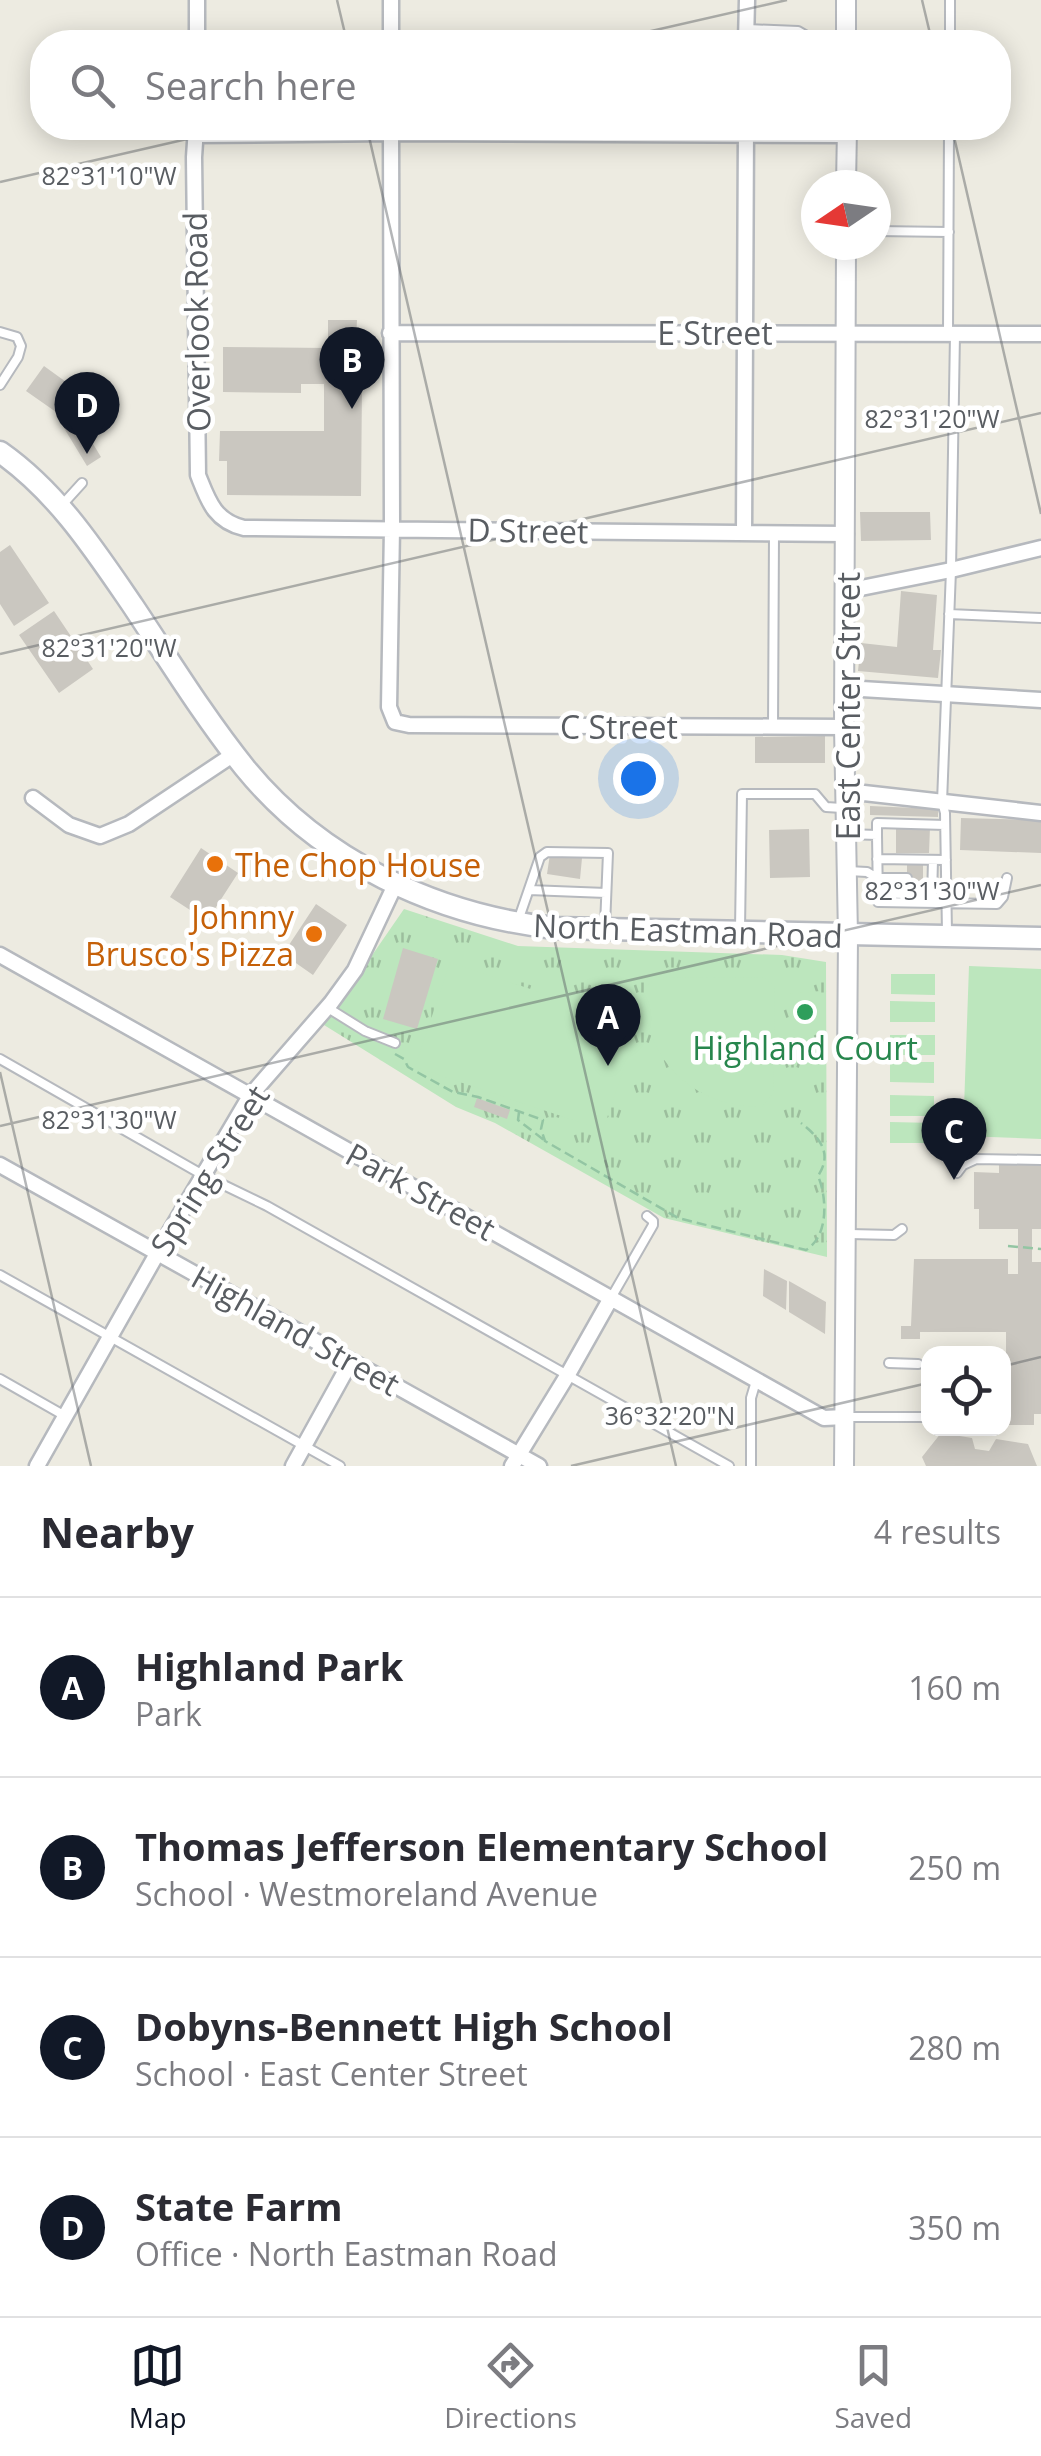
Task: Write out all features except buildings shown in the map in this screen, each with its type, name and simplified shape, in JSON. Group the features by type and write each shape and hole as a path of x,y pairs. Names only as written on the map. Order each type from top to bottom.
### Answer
{"main road":[{"name":"North Eastman Road","path":"0,452 44,488 94,548 234,754 261,787 308,830 394,885 446,906 517,924 605,931 1041,938"}],"street":[{"path":"197,0 197,30"},
{"path":"391,0 391,30"},
{"path":"746,30 747,0"},
{"path":"846,0 846,30"},
{"name":"Overlook Road","path":"195,140 198,474 215,512"},
{"path":"391,140 392,528"},
{"path":"744,533 746,140"},
{"path":"846,140 846,170"},
{"name":"East Center Street","path":"844,1466 848,936 844,727 846,260"},
{"name":"E Street","path":"390,332 1041,334"},
{"name":"D Street","path":"215,512 228,524 244,528 846,534"},
{"name":"C Street","path":"392,528 390,707 395,722 844,727"},
{"path":"846,591 1041,548"},
{"path":"845,688 1041,700"},
{"path":"33,798 69,826 100,836 129,824 234,754"},
{"path":"846,800 942,802 1041,813"},
{"name":"Spring Street","path":"37,1466 250,1096 328,1008 355,970 394,885"},
{"name":"Park Street","path":"0,955 824,1418 845,1417"},
{"name":"Highland Street","path":"0,1165 351,1361 515,1460 539,1466"},
{"path":"515,1460 610,1298"},
{"path":"293,1466 351,1361"}],"lane":[{"path":"950,0 950,30"},
{"path":"947,937 946,825 942,802 951,570 950,140"},
{"path":"891,231 949,232"},
{"path":"0,332 17,337 21,346 0,385"},
{"path":"60,506 82,482"},
{"path":"774,533 774,727"},
{"path":"948,614 1041,618"},
{"path":"740,933 742,794 815,794 826,807 846,800"},
{"path":"946,825 877,822 878,902 932,899 997,904 1004,897 1007,878"},
{"path":"847,834 877,835"},
{"path":"517,924 540,858 547,852 608,853 605,931"},
{"path":"877,859 946,860"},
{"path":"932,899 928,879 933,860"},
{"path":"847,871 866,872 877,878 907,878"},
{"path":"529,890 606,893"},
{"path":"328,1008 395,1044"},
{"path":"0,1058 729,1466"},
{"path":"956,1174 976,1159 1041,1160"},
{"path":"610,1298 653,1225 647,1216"},
{"path":"846,1234 894,1235 902,1229"},
{"path":"0,1274 340,1466"},
{"path":"889,1363 918,1364"},
{"path":"0,1379 65,1416"},
{"path":"751,1466 751,1398 756,1380"},
{"path":"845,1417 921,1417"}],"path":[{"path":"385,1040 382,1045 404,1059 408,1067 454,1092 543,1120 545,1141"},
{"path":"519,1112 518,1120 545,1141 676,1218 806,1250 815,1244 821,1231 823,1190 818,1176 824,1152 818,1136 801,1123"},
{"path":"1008,1246 1041,1249"}],"green space":[{"path":"404,909 518,946 782,955 826,962 827,1257 664,1218 495,1123 456,1107 324,1025"},
{"path":"450,962 638,1025 603,1130 415,1067"},
{"path":"969,966 1041,969 1041,1139 963,1136"},
{"path":"891,974 935,974 935,995 891,994"},
{"path":"657,977 765,978 775,987 773,1093 762,1107 737,1105 694,1088 662,1057 652,1037 644,988"},
{"name":"Highland Court","path":"820,991 820,1029 790,1030 790,994"},
{"path":"890,1001 935,1002 935,1022 890,1022"},
{"path":"890,1035 935,1035 935,1055 890,1055"},
{"path":"890,1062 934,1062 934,1083 890,1082"},
{"path":"890,1095 934,1096 934,1116 890,1116"},
{"path":"890,1122 935,1123 934,1143 890,1143"}],"place":[{"name":"Thomas Jefferson Elementary School","path":"352,409"},
{"name":"State Farm","path":"87,454"},
{"name":"The Chop House","path":"215,864"},
{"name":"Johnny Brusco's Pizza","path":"314,934"},
{"name":"Highland Court","path":"805,1012"},
{"name":"Highland Park","path":"608,1066"},
{"name":"Dobyns-Bennett High School","path":"954,1180"}]}
